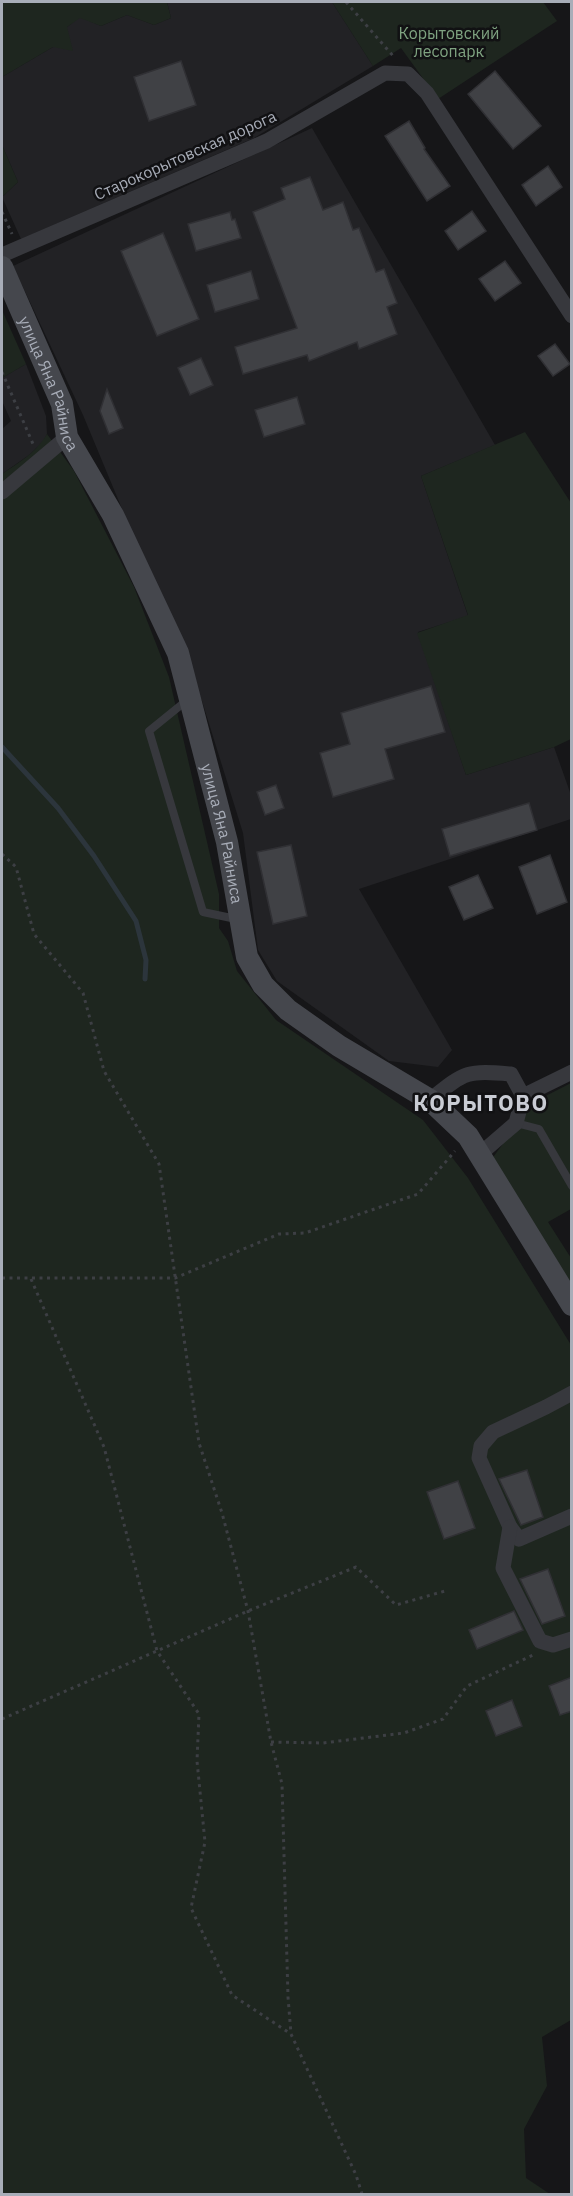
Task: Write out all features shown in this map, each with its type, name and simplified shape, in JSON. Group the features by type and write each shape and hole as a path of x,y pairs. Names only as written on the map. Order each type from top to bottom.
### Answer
{"street":[{"name":"Старокорытовская дорога","path":"2,267 18,248 267,141 385,73 408,74"},
{"path":"408,74 427,93 572,316"},
{"name":"улица Яна Райниса","path":"2,267 62,404 67,436 113,515 178,653 227,842 247,957 263,985 288,1010 339,1046 430,1100 473,1145 572,1305"},
{"path":"2,492 67,436"},
{"path":"430,1100 459,1077 478,1071 511,1074 523,1096 516,1123 473,1145"},
{"path":"523,1096 572,1072"},
{"path":"572,1393 493,1432 481,1446 479,1458 510,1527 519,1539 572,1516"},
{"path":"510,1527 503,1568 540,1641 553,1645 572,1639"}],"lane":[{"path":"190,699 149,731 203,912 240,919"},
{"path":"516,1123 539,1129 572,1186"}],"path":[{"path":"346,2 408,74"},
{"path":"2,212 18,248"},
{"path":"2,372 40,460"},
{"path":"2,854 16,867 34,934 82,993 104,1071 159,1164 199,1443 222,1513 248,1611 271,1742 282,1784 291,2034 356,2175 362,2194"},
{"path":"2,1278 175,1278 279,1234 305,1233 418,1194 473,1145"},
{"path":"31,1279 104,1447 157,1651 199,1714 196,1761 205,1842 191,1908 232,1995 291,2034"},
{"path":"2,1719 248,1611 356,1567 396,1605 445,1591"},
{"path":"271,1742 323,1743 404,1733 442,1719 467,1686 553,1645"}],"shaded area":[{"path":"167,2 332,2 373,66 254,138 21,239 2,197 18,182 2,145 2,77 53,47 67,27 80,17 101,26 127,15 154,25 171,18"},
{"path":"312,128 495,445 421,476 468,616 418,632 466,775 554,747 571,795 571,819 359,889 452,1050 438,1067 389,1061 277,981 258,950 243,833 202,701 83,415 13,266"},
{"path":"26,364 46,416 47,434 43,442 29,455 2,474 2,429 11,421 2,401 2,378"}],"green space":[{"path":"2,2 167,2 171,18 154,25 127,15 101,26 80,18 67,27 73,51 53,47 2,77"},
{"name":"Корытовский лесопарк","path":"332,2 543,2 557,21 438,99 401,48 373,66"},
{"path":"2,145 18,182 2,197"},
{"path":"2,310 26,364 2,378"},
{"path":"525,432 571,503 571,739 554,747 466,775 417,633 468,615 421,476"},
{"path":"47,434 74,471 134,587 169,677 219,894 219,928 228,941 237,971 276,1020 423,1120 468,1178 571,1345 571,2020 542,2037 547,2086 524,2129 526,2178 550,2194 2,2194 2,474 33,452"},
{"path":"571,1083 571,1209 548,1222 571,1258 571,1285 491,1160 534,1102"}],"building":[{"path":"181,61 196,105 149,121 134,77"},
{"path":"495,71 541,126 513,149 468,94"},
{"path":"409,121 424,149 450,186 427,201 385,136"},
{"path":"548,166 562,187 536,206 522,185"},
{"path":"310,177 323,210 343,202 353,230 359,228 376,272 384,269 397,303 387,307 397,334 359,349 357,342 309,361 307,355 243,374 235,347 297,328 253,212 285,199 281,188"},
{"path":"472,211 486,231 458,250 445,231"},
{"path":"230,212 232,220 235,219 241,238 196,251 188,224"},
{"path":"163,233 199,319 157,336 121,251"},
{"path":"505,261 521,283 495,301 479,279"},
{"path":"251,271 259,299 215,312 207,285"},
{"path":"555,344 570,364 553,376 538,356"},
{"path":"201,358 213,385 190,395 178,368"},
{"path":"107,389 123,428 109,434 100,411"},
{"path":"297,397 305,424 264,437 255,410"},
{"path":"431,686 445,732 385,749 394,779 333,797 320,753 350,744 341,713"},
{"path":"276,785 284,808 265,815 257,792"},
{"path":"529,803 537,830 450,856 442,829"},
{"path":"291,845 307,916 273,924 257,852"},
{"path":"550,855 567,902 537,914 519,867"},
{"path":"478,875 493,908 464,920 449,887"},
{"path":"527,1470 543,1517 521,1525 499,1479"},
{"path":"458,1481 475,1528 444,1539 427,1492"},
{"path":"548,1569 565,1616 542,1624 520,1579"},
{"path":"514,1611 523,1630 477,1649 469,1630"},
{"path":"572,1677 572,1711 560,1715 549,1686"},
{"path":"512,1700 522,1726 496,1736 486,1711"}],"waterway":[{"path":"2,747 58,808 94,856 136,921 146,960 145,979"}],"district":[{"name":"КОРЫТОВО","path":"481,1103"}]}
